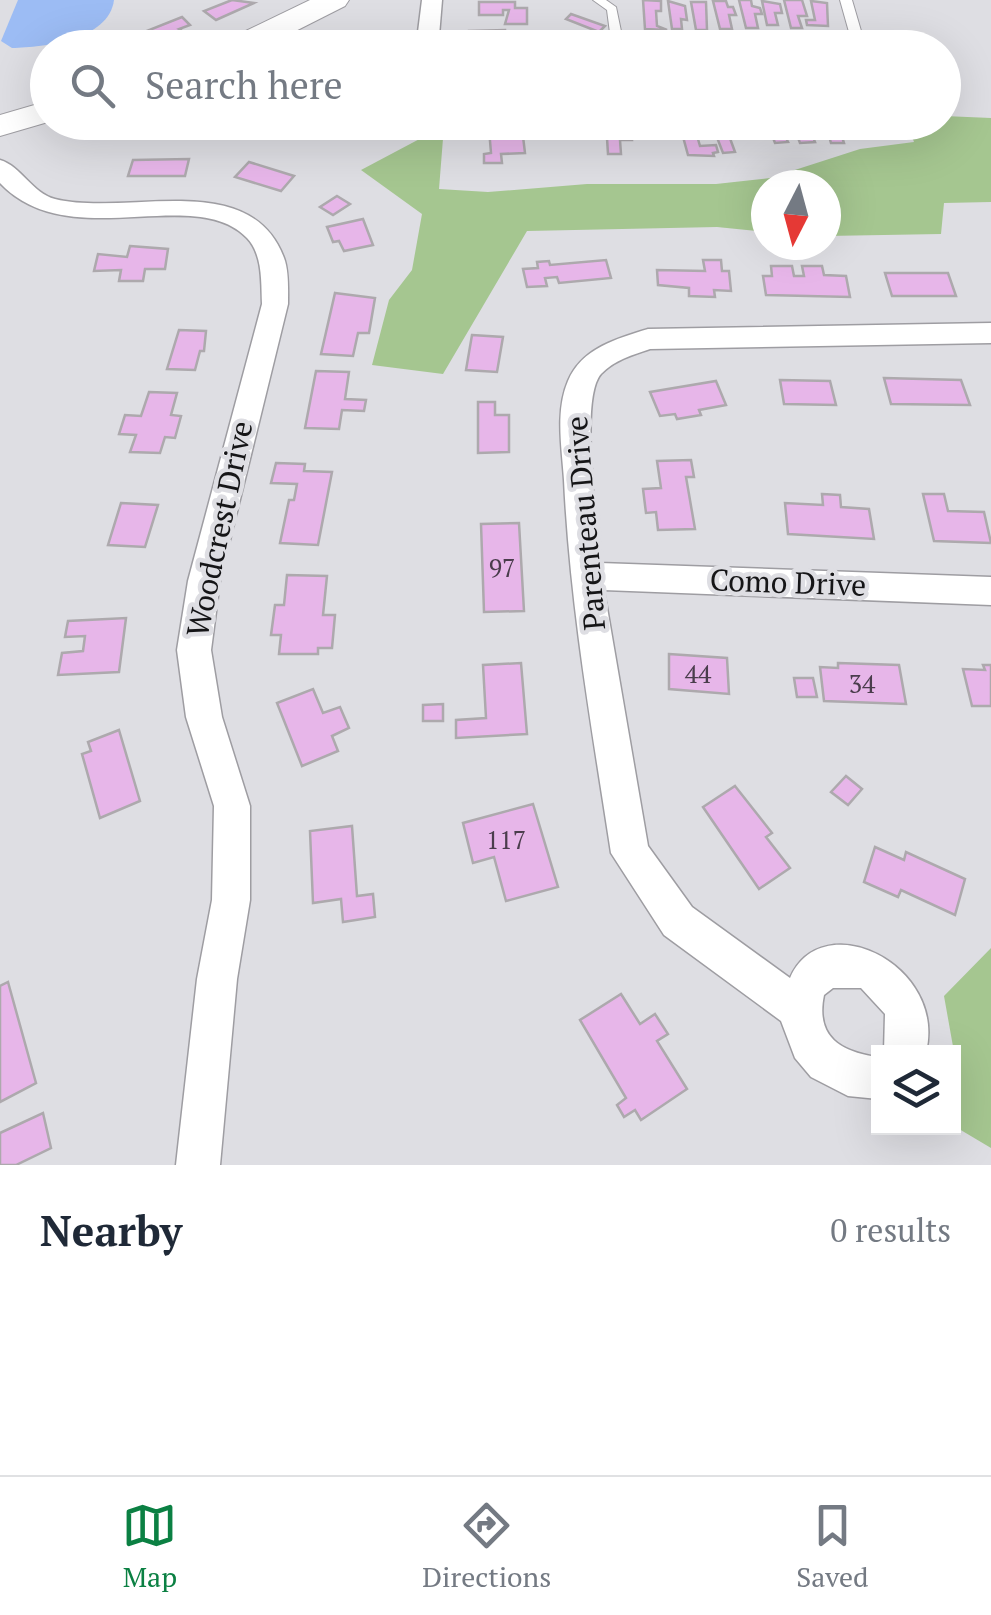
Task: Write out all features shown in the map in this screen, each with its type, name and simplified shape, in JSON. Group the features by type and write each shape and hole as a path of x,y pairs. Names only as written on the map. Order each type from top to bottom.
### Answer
{"main road":[{"path":"273,30 334,0"},
{"path":"0,126 30,117"}],"street":[{"path":"430,30 432,0"},
{"name":"Woodcrest Drive","path":"0,168 20,192 54,207 175,208 220,213 243,223 267,241 278,272 275,304 204,581 194,650 204,716 232,806 232,900 218,979 198,1165"},
{"name":"Parenteau Drive","path":"800,1010 678,920 630,852 585,576 576,400 592,368 607,354 648,339 991,333"},
{"name":"Como Drive","path":"585,576 991,591"},
{"path":"871,1078 861,1079 825,1064 802,1030 803,992 812,978 826,969 860,967 877,974 902,1003 909,1022 907,1045"}],"lane":[{"path":"599,0 612,9 616,30"},
{"path":"846,0 855,30"}],"green space":[{"path":"961,117 991,118 991,202 944,203 941,234 841,236 841,170 795,170 860,149 913,140 961,140"},
{"path":"418,140 443,140 439,189 488,192 587,184 716,184 751,180 751,230 717,227 527,231 443,374 372,365 389,300 412,270 422,214 361,170"},
{"path":"991,948 991,1148 961,1130 961,1045 953,1045 944,996"}],"water":[{"path":"18,0 114,0 109,14 92,30 30,30 30,47 12,48 1,41"}],"building":[{"path":"232,0 254,3 216,20 204,11"},
{"path":"643,0 661,1 661,11 656,11 657,26 667,30 645,29"},
{"path":"739,0 751,0 752,6 760,8 762,14 755,14 758,28 746,28"},
{"path":"784,0 802,0 807,16 798,16 802,28 791,28"},
{"path":"668,1 685,6 687,20 681,19 682,29 672,29"},
{"path":"713,1 726,1 728,7 733,7 736,15 729,15 732,29 720,29"},
{"path":"762,1 780,4 782,13 775,13 778,25 767,25"},
{"path":"811,1 827,3 828,26 807,25 806,20 815,20"},
{"path":"479,2 515,2 515,8 527,8 527,24 505,24 509,10 503,10 503,15 479,15"},
{"path":"691,2 706,2 707,30 696,30"},
{"path":"571,14 605,26 594,30 566,19"},
{"path":"182,17 190,25 180,30 149,30"},
{"path":"490,140 523,140 525,153 501,154 502,163 484,163 484,154 491,153"},
{"path":"607,140 620,140 621,154 608,154"},
{"path":"684,140 698,140 700,146 716,145 718,152 714,156 688,155"},
{"path":"718,140 731,140 735,152 723,153"},
{"path":"189,159 185,176 128,176 133,160"},
{"path":"249,162 294,176 281,191 235,177"},
{"path":"337,196 350,204 333,215 320,207"},
{"path":"363,219 373,245 344,251 339,241 333,242 327,227"},
{"path":"130,246 168,249 165,269 145,269 143,281 119,281 121,270 94,271 98,254 127,257"},
{"path":"606,260 611,278 559,283 557,277 545,278 547,286 527,287 523,269 538,268 537,262 549,261 550,265"},
{"path":"703,260 721,260 722,271 729,271 731,291 714,290 715,297 689,296 689,288 658,285 657,270 705,271"},
{"path":"771,266 792,266 794,276 804,276 802,266 822,266 824,275 846,276 850,297 766,295 763,276 772,276"},
{"path":"885,273 948,273 956,296 892,296"},
{"path":"335,293 375,298 369,333 358,333 353,356 321,354"},
{"path":"179,330 206,331 204,351 200,351 195,370 167,369"},
{"path":"472,335 503,337 497,372 466,370"},
{"path":"316,371 349,372 345,399 366,400 364,411 342,410 339,429 305,428"},
{"path":"884,378 961,380 970,405 891,404"},
{"path":"780,380 830,381 836,405 784,404"},
{"path":"716,381 726,405 677,419 675,414 660,416 650,392"},
{"path":"149,392 177,393 171,415 181,416 175,438 165,437 160,453 130,452 136,435 119,434 125,415 141,416"},
{"path":"478,402 495,402 495,415 509,415 509,452 478,453"},
{"path":"691,460 694,477 686,477 695,529 658,530 656,512 646,513 643,489 661,488 657,461"},
{"path":"276,463 305,464 304,471 332,472 318,545 280,543 289,500 294,500 297,484 271,483"},
{"path":"822,494 840,495 841,507 869,509 874,539 788,534 785,503 823,505"},
{"path":"923,494 944,494 948,511 984,512 991,543 934,541"},
{"path":"121,503 158,505 145,547 108,545"},
{"path":"519,523 524,611 484,612 481,524"},
{"path":"287,575 327,576 323,615 335,615 332,648 318,648 318,654 279,654 281,635 271,635 275,605 284,605"},
{"path":"126,618 119,672 58,675 62,653 83,651 85,636 65,637 68,621"},
{"path":"669,654 727,658 729,694 669,689"},
{"path":"521,663 527,734 456,738 456,720 486,718 483,665"},
{"path":"838,663 899,665 906,704 824,701 820,667 838,668"},
{"path":"983,665 991,665 991,706 972,706 963,669 985,670"},
{"path":"794,678 813,678 817,697 797,697"},
{"path":"313,689 323,713 340,707 349,728 332,736 338,751 302,766 277,703"},
{"path":"443,704 443,721 423,721 423,705"},
{"path":"119,730 140,801 100,818 82,754 91,751 88,742"},
{"path":"846,776 862,789 848,805 831,792"},
{"path":"735,786 772,833 766,837 790,868 759,889 703,807"},
{"path":"533,804 558,887 506,901 494,857 473,863 463,823"},
{"path":"352,826 357,896 373,894 375,917 343,922 341,899 313,903 310,831"},
{"path":"875,847 904,860 906,852 965,879 955,915 901,890 898,897 864,882"},
{"path":"8,982 36,1083 0,1102 0,986"},
{"path":"621,994 640,1024 655,1014 668,1034 657,1041 687,1089 641,1120 635,1110 624,1117 617,1105 626,1098 580,1020"},
{"path":"43,1113 51,1148 16,1165 0,1165 0,1133"}]}
